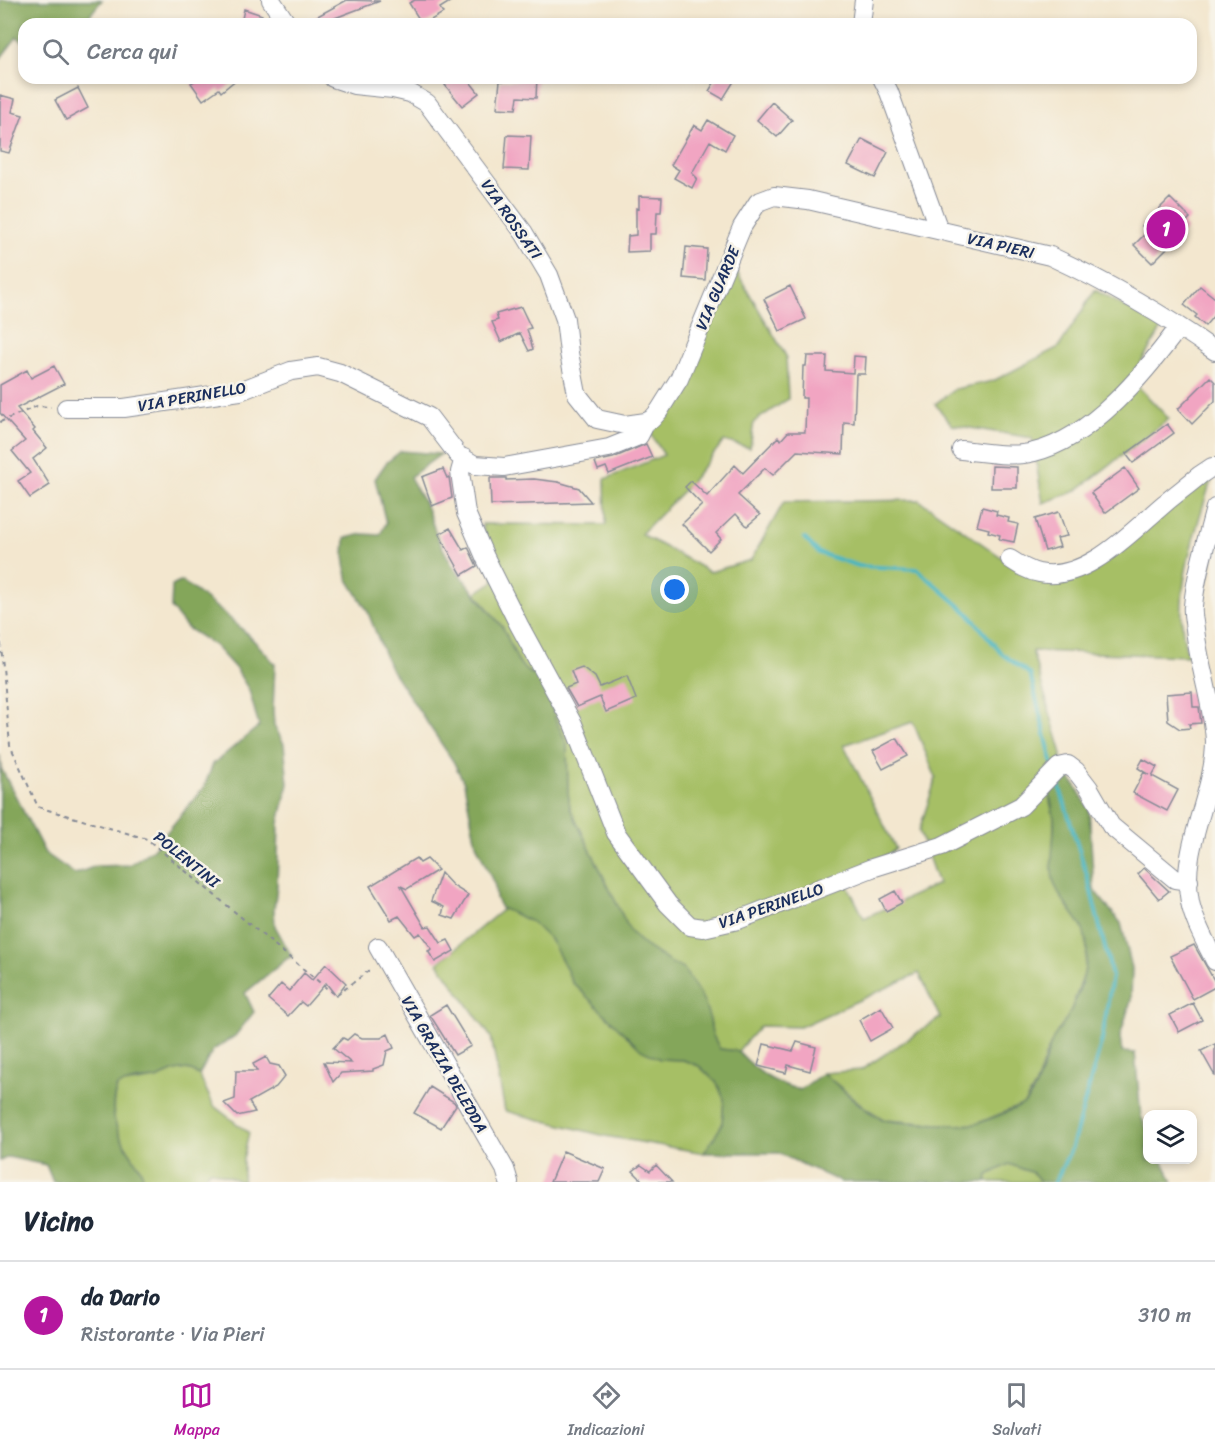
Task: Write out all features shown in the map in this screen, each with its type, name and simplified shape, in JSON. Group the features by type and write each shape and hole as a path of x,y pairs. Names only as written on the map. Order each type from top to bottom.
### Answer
{"street":[{"path":"271,0 283,18"},
{"path":"862,18 864,0"},
{"name":"VIA ROSSATI","path":"351,84 410,93 427,103 524,233 549,275 565,319 577,394 597,419 625,425 649,420"},
{"path":"885,84 939,230"},
{"name":"VIA GUARDE","path":"649,420 660,411 679,379 742,227 758,202 774,196 808,200"},
{"name":"VIA PIERI","path":"808,200 1050,256 1083,272 1179,327 1215,351"},
{"path":"961,450 1013,454 1034,452 1059,443 1106,410 1130,388 1152,364 1179,327"},
{"name":"VIA PERINELLO","path":"66,408 124,408 240,391 291,371 318,367 340,373 429,417 459,455 464,458 460,472 466,513 514,615 573,724 616,833 668,904 690,926 703,928 738,920 872,868 942,846 1021,806 1055,771 1068,765 1076,771 1111,826 1176,879 1189,881"},
{"path":"464,458 475,465 504,467 609,448 639,436 649,420"},
{"path":"1010,559 1040,574 1074,570 1095,560 1124,539 1200,475 1215,467"},
{"path":"1215,508 1202,558 1193,607 1197,646 1210,700 1214,751 1212,779 1188,866 1190,903 1203,938 1215,961"},
{"name":"VIA GRAZIA DELEDDA","path":"381,952 505,1169 509,1182"}],"path":[{"path":"0,422 38,406 66,408"},
{"name":"POLENTINI","path":"0,634 10,745 38,807 147,839 336,996 381,952"}],"green space":[{"path":"0,0 102,0 88,18 18,18 18,38 0,59"},
{"path":"735,269 786,356 788,399 754,422 750,448 724,441 686,488 641,534 710,572 751,560 784,502 919,500 1020,570 1079,569 1214,471 1193,539 1183,587 1183,634 1188,656 1032,651 1062,754 1048,793 1054,818 1055,884 1068,907 1084,928 1087,949 1084,974 1069,1015 1056,1034 1046,1054 1036,1085 1024,1104 976,1124 953,1125 885,1120 866,1108 823,1073 861,1070 940,1018 919,973 800,1027 760,1026 738,1051 720,1049 712,1034 710,1020 683,968 671,963 641,943 630,931 570,808 567,744 556,721 543,680 525,670 518,661 503,628 476,593 494,581 482,524 606,525 605,479 664,455 648,430 692,367","holes":["913,722 936,778 919,831 938,884 864,918 846,882 896,849 844,745"]},
{"path":"1095,290 1162,328 1134,374 1129,377 1169,419 1076,491 1043,503 1032,438 952,425 935,404 955,389 993,381 1059,347"},
{"path":"401,451 441,454 410,477 427,508 438,539 452,565 503,628 518,661 525,670 543,680 556,721 567,744 570,808 630,931 641,943 671,963 683,968 704,1001 712,1034 720,1049 738,1051 759,1071 773,1080 800,1090 823,1073 877,1117 901,1122 975,1124 1025,1103 1039,1080 1054,1037 1076,999 1087,957 1083,930 1059,894 1053,877 1054,818 1049,777 1059,767 1074,783 1089,809 1094,890 1121,923 1132,968 1131,1000 1120,1036 1122,1052 1135,1053 1143,1121 1143,1164 1164,1164 1173,1182 1041,1182 1033,1173 1009,1164 988,1175 987,1182 841,1182 778,1153 704,1153 722,1125 724,1099 717,1083 699,1066 683,1060 660,1059 641,1050 572,982 550,939 532,922 501,908 496,899 495,886 476,844 464,783 453,761 389,666 367,610 347,578 344,556 345,538 363,534 380,535 386,523 375,479 386,463"},
{"path":"182,581 232,620 275,664 274,725 284,744 288,784 279,823 274,909 275,926 292,957 245,993 254,1012 235,1036 213,1050 199,1075 187,1069 156,1079 117,1086 113,1104 114,1121 120,1137 141,1170 144,1182 53,1182 46,1165 8,1157 0,1161 0,755 1,768 45,853 75,874 96,866 129,865 153,849 204,787 213,764 259,726 249,690 236,669 214,645 187,628 171,608 172,586"},
{"path":"501,908 528,920 539,928 556,949 572,982 660,1059 683,1060 699,1066 717,1083 724,1099 722,1126 704,1153 605,1136 505,1111 491,1037 438,963 502,910"},
{"path":"187,1069 199,1075 214,1106 249,1133 243,1159 243,1182 210,1170 201,1182 144,1182 139,1166 120,1137 113,1112 118,1085 156,1079"},
{"path":"1009,1164 1033,1173 1041,1182 987,1182 988,1175"}],"building":[{"path":"347,0 380,1 335,18 314,18"},
{"path":"415,0 453,0 440,8 443,13 434,18 418,18 409,3"},
{"path":"244,9 262,15 261,18 242,18"},
{"path":"192,84 231,84 221,92 219,89 203,100"},
{"path":"472,84 479,93 462,106 445,85"},
{"path":"500,84 537,84 536,98 518,97 516,109 497,108"},
{"path":"713,84 732,84 723,99 709,91"},
{"path":"78,88 88,108 66,120 55,100"},
{"path":"0,95 15,99 12,112 23,115 9,153 0,151"},
{"path":"772,102 792,120 777,137 757,120"},
{"path":"708,120 733,135 725,150 710,141 692,173 697,178 692,188 674,178 679,170 671,165 694,125 702,130"},
{"path":"507,135 531,136 529,170 504,169"},
{"path":"862,139 888,152 875,178 848,165"},
{"path":"639,196 662,197 661,212 657,212 656,234 650,234 650,251 627,252 628,236 636,235 636,208 639,209"},
{"path":"1170,198 1190,218 1183,225 1187,228 1152,263 1134,245 1148,231 1142,226"},
{"path":"686,247 707,249 705,280 683,278"},
{"path":"790,286 806,319 780,331 764,299"},
{"path":"1200,286 1215,298 1215,314 1205,326 1195,317 1197,315 1184,305"},
{"path":"521,307 531,328 527,329 533,349 529,351 520,333 501,342 492,322 498,320 496,314"},
{"path":"807,356 827,356 826,371 853,373 854,356 866,357 865,374 856,374 854,423 844,422 843,454 797,451 773,475 765,468 738,495 760,515 747,526 736,514 716,533 721,539 709,551 682,524 702,505 685,487 691,481 707,496 735,465 743,473 778,437 781,440 788,432 805,432 806,398 802,398 803,366 806,366"},
{"path":"54,366 64,384 17,408 47,448 33,459 50,485 30,498 18,481 30,473 12,451 25,441 0,413 0,385 27,370 31,378"},
{"path":"1210,377 1215,382 1215,401 1192,424 1178,409"},
{"path":"1167,424 1174,433 1133,463 1126,454"},
{"path":"646,444 652,457 609,474 606,467 598,470 595,462 613,458"},
{"path":"992,466 1017,467 1017,488 991,488"},
{"path":"1125,468 1139,488 1105,513 1091,493"},
{"path":"443,469 447,478 449,477 452,498 432,506 422,477"},
{"path":"490,478 558,482 579,488 591,502 491,505"},
{"path":"982,507 997,511 996,515 1009,518 1008,522 1018,524 1014,542 999,539 1000,535 977,526"},
{"path":"1059,512 1067,536 1057,538 1060,547 1045,551 1035,519"},
{"path":"450,528 463,550 468,547 477,566 462,575 439,534"},
{"path":"582,667 595,677 600,687 627,676 636,699 606,712 600,697 577,707 566,688 576,684 571,671"},
{"path":"1192,692 1193,707 1199,707 1201,723 1189,724 1190,728 1180,729 1168,721 1166,694"},
{"path":"897,738 908,756 883,769 873,751"},
{"path":"1143,759 1157,767 1152,776 1178,790 1167,811 1133,793 1144,772 1149,775 1138,768"},
{"path":"416,858 420,863 427,859 438,870 407,889 401,886 425,927 430,926 441,943 448,940 454,951 435,962 428,951 432,949 420,933 415,936 399,916 391,920 370,886"},
{"path":"1144,868 1169,891 1159,899 1138,874"},
{"path":"441,873 453,886 468,895 454,919 442,915 444,907 431,901"},
{"path":"895,891 902,903 886,911 880,899"},
{"path":"1194,945 1215,982 1215,987 1193,999 1170,956"},
{"path":"326,964 346,983 336,996 326,983 306,1006 301,1002 288,1016 268,999 281,984 289,991 304,973 312,980"},
{"path":"1193,1003 1202,1020 1179,1032 1170,1015"},
{"path":"446,1005 471,1046 455,1055 430,1015"},
{"path":"881,1007 893,1028 870,1041 859,1020"},
{"path":"354,1034 362,1038 381,1038 388,1034 394,1048 387,1051 384,1065 373,1071 341,1073 333,1082 324,1062 351,1063 333,1048 343,1038 347,1040"},
{"path":"797,1042 816,1047 810,1071 788,1065 786,1073 758,1066 764,1044 793,1051"},
{"path":"1215,1044 1215,1076 1201,1051"},
{"path":"266,1057 270,1064 279,1066 285,1076 276,1087 249,1102 255,1112 237,1116 224,1103 235,1099 236,1071 257,1071 253,1064"},
{"path":"430,1087 456,1105 441,1128 414,1113"},
{"path":"563,1151 605,1169 599,1182 550,1182"},
{"path":"641,1165 650,1171 656,1165 672,1182 639,1182 641,1179 633,1171"}],"waterway":[{"path":"804,538 819,553 859,566 917,569 969,614 1002,654 1030,674 1053,766"},
{"path":"1055,1182 1072,1147 1102,1040 1112,976 1087,875 1057,779"}],"place":[{"name":"da Dario","path":"1166,229"}]}
